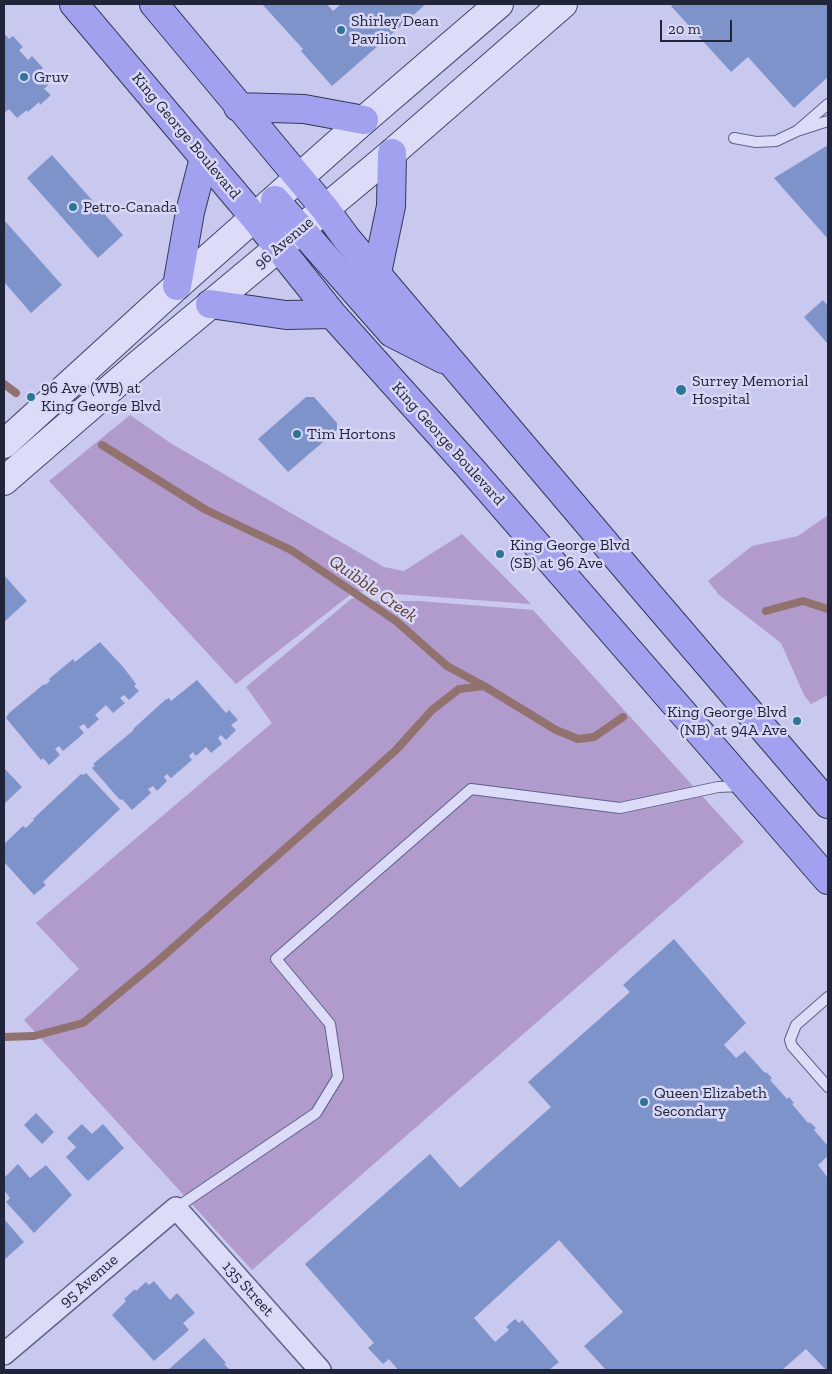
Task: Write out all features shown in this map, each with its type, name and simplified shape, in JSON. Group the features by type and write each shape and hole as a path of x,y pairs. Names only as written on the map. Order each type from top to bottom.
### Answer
{"main road":[{"name":"King George Boulevard","path":"74,4 204,158 265,209 279,247 332,314 472,470 828,880"},
{"path":"154,4 344,235 828,804"},
{"path":"4,444 176,286 499,4"},
{"name":"96 Avenue","path":"4,481 210,304 392,153 563,4"},
{"path":"238,107 304,109 364,120"},
{"path":"377,273 391,206 392,153"},
{"path":"176,286 190,212 204,158"},
{"path":"265,209 301,229 392,333 454,364"},
{"path":"210,304 286,314 332,314"}],"street":[{"name":"95 Avenue","path":"4,1354 176,1208"},
{"name":"135 Street","path":"176,1208 320,1370"}],"lane":[{"path":"797,131 828,104"},
{"path":"734,138 756,142 776,141 797,131 828,121"},
{"path":"176,1208 316,1113 338,1078 330,1024 276,959 471,789 620,808 718,788 746,786"},
{"path":"828,997 796,1025 790,1040 792,1046 828,1087"}],"shaded area":[{"path":"130,415 172,444 384,567 404,571 462,534 531,604 355,591 236,684 49,481"},
{"path":"828,515 828,695 811,704 804,695 781,643 719,595 708,581 752,546 798,536"},
{"path":"357,597 373,601 419,601 533,610 744,842 252,1270 24,1020 79,969 36,923 272,723 246,687 351,599"}],"building":[{"name":"Shirley Dean Pavilion","path":"262,4 327,4 333,11 341,4 426,4 332,86 301,51 303,49"},
{"path":"674,4 828,4 828,77 794,108 748,57 731,72 671,6"},
{"name":"Gruv","path":"4,33 9,39 13,36 23,47 19,50 28,60 32,56 43,68 40,71 50,83 44,89 51,95 40,105 39,102 28,112 27,110 17,118 9,109 4,113"},
{"path":"828,145 828,239 774,178"},
{"path":"52,155 123,235 98,258 27,178"},
{"path":"4,220 62,285 31,313 4,282"},
{"path":"823,300 828,306 828,344 804,317"},
{"name":"Tim Hortons","path":"306,397 314,397 337,423 337,430 288,472 258,439"},
{"path":"4,575 27,601 4,622"},
{"path":"100,642 124,668 139,691 129,700 124,695 120,698 125,703 113,713 106,705 95,715 99,719 88,729 84,724 79,727 84,733 63,751 59,746 55,749 60,755 49,765 43,758 41,760 6,718 9,713 50,681 49,679 73,659 75,662"},
{"path":"197,680 226,713 229,710 238,720 231,725 236,730 226,740 221,735 218,738 222,744 211,753 206,747 196,756 193,752 189,756 192,760 171,778 167,774 164,777 167,781 157,791 153,786 148,789 151,793 132,810 122,799 120,800 92,768 95,765 93,764 134,730 165,700 169,698 171,701"},
{"path":"4,768 22,787 4,804"},
{"path":"86,773 120,809 43,882 46,885 34,895 4,862 4,844 23,826 26,828 33,819 81,774"},
{"name":"Queen Elizabeth Secondary","path":"674,939 746,1023 724,1045 736,1058 745,1051 772,1078 770,1080 787,1099 789,1097 794,1103 792,1104 808,1123 810,1122 816,1128 814,1130 828,1146 828,1156 818,1165 828,1178 828,1370 806,1349 782,1370 606,1370 584,1346 623,1312 559,1240 474,1318 495,1342 509,1330 506,1327 515,1319 519,1323 522,1320 559,1362 549,1370 398,1370 389,1359 383,1364 368,1348 374,1343 305,1264 430,1154 460,1188 551,1107 528,1082 630,992 623,985"},
{"path":"36,1113 54,1132 42,1144 24,1125"},
{"path":"82,1124 92,1134 103,1124 124,1148 88,1181 66,1157 76,1147 67,1138"},
{"path":"18,1164 30,1178 46,1165 72,1195 34,1233 6,1202 10,1198 4,1190 4,1178"},
{"path":"4,1219 24,1242 4,1260"},
{"path":"154,1281 170,1300 177,1293 195,1313 183,1323 189,1330 154,1361 112,1315 126,1301 124,1299 135,1289 136,1291 146,1282 149,1285"},
{"path":"204,1338 230,1370 168,1370"}],"waterway":[{"name":"Quibble Creek","path":"4,384 16,393"},
{"name":"Quibble Creek","path":"102,445 206,510 291,550 396,621 447,666 556,730 578,739 594,737 623,717"},
{"name":"Quibble Creek","path":"766,611 803,601 828,609"},
{"path":"4,1037 34,1036 83,1023 159,960 356,786 396,750 432,710 459,689 484,686"}],"place":[{"name":"Shirley Dean Pavilion","path":"341,30"},
{"name":"Gruv","path":"24,77"},
{"name":"Petro-Canada","path":"73,207"},
{"name":"Surrey Memorial Hospital","path":"681,390"},
{"name":"96 Ave (WB) at King George Blvd","path":"31,397"},
{"name":"Tim Hortons","path":"297,434"},
{"name":"King George Blvd (SB) at 96 Ave","path":"500,554"},
{"name":"King George Blvd (NB) at 94A Ave","path":"797,721"},
{"name":"Queen Elizabeth Secondary","path":"644,1102"}]}
